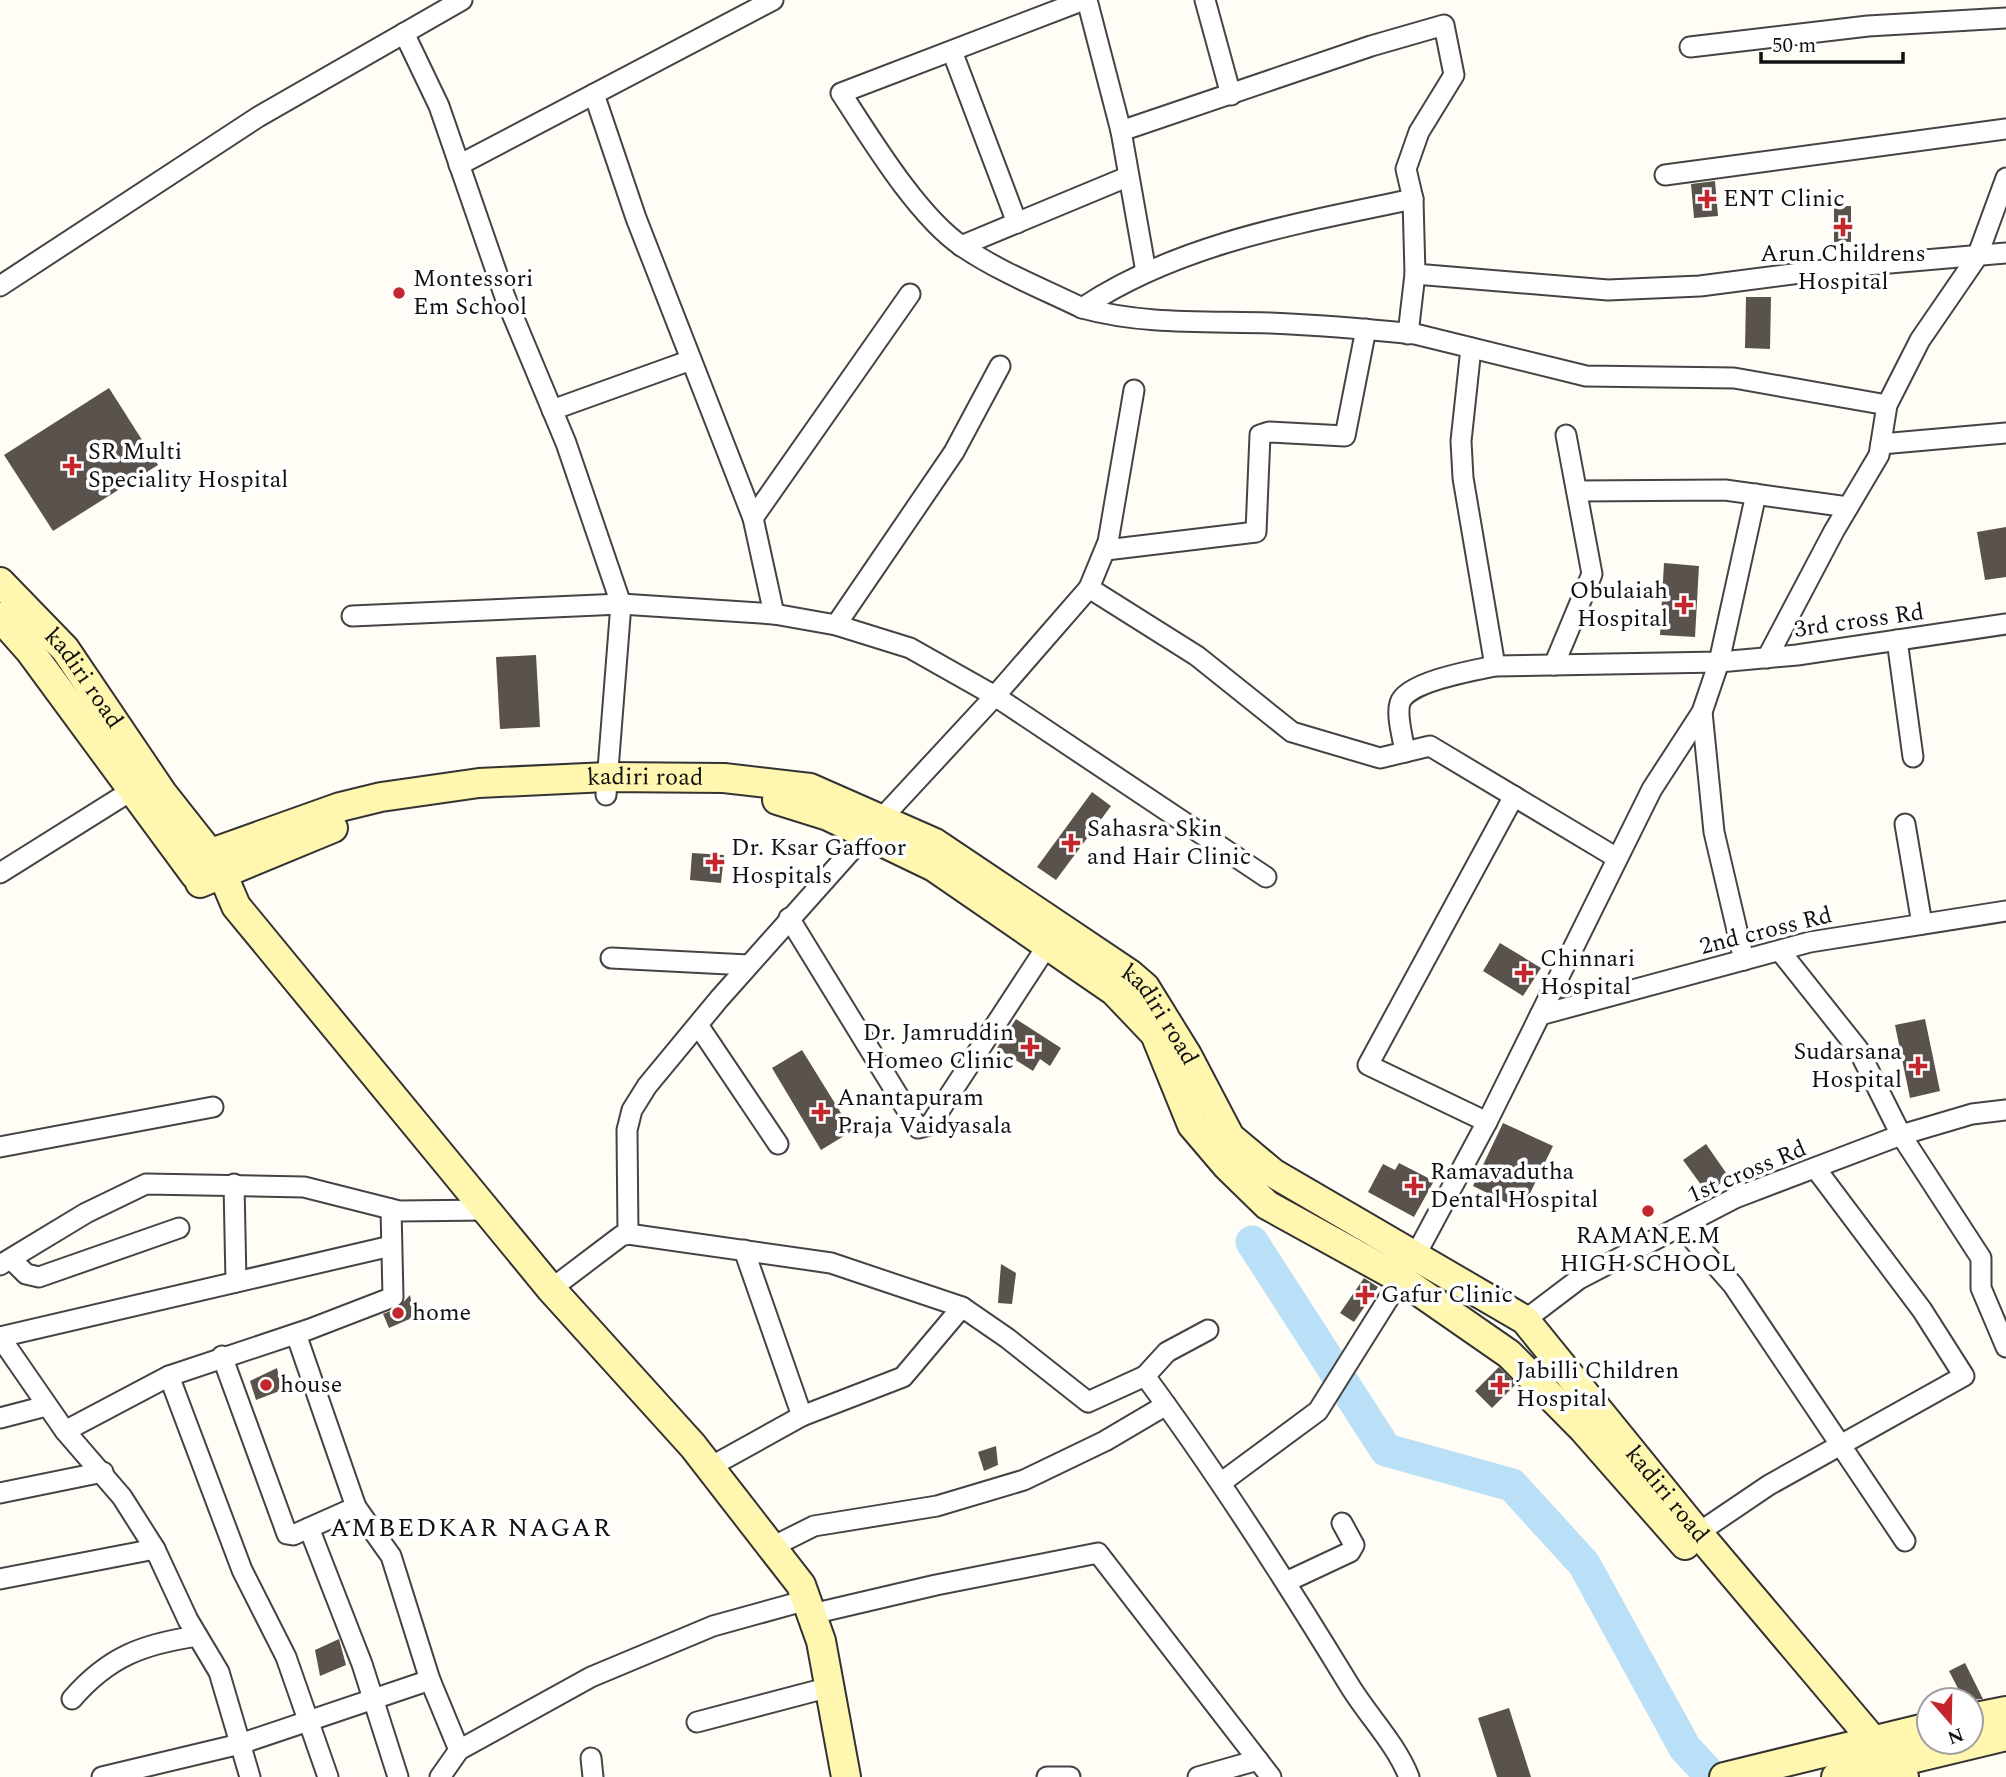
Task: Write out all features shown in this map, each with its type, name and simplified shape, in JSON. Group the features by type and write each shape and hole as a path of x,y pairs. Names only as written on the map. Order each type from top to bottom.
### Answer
{"main road":[{"name":"kadiri road","path":"0,582 10,621 30,650 134,789 204,867"},
{"name":"kadiri road","path":"10,621 65,649 163,794 204,867"},
{"name":"kadiri road","path":"204,867 401,810 430,805 607,786 724,778 788,783 824,793 1114,991 1155,1034 1192,1125 1227,1166 1267,1205 1525,1320 1698,1532 1863,1743"},
{"name":"kadiri road","path":"874,826 935,843 1145,987 1187,1055 1230,1137 1273,1173 1408,1268 1509,1354 1583,1429 1887,1771"},
{"path":"204,867 377,1076 415,1126 489,1210 551,1289 710,1467 801,1585 821,1641 846,1777"},
{"path":"1985,1715 2006,1711"},
{"path":"1724,1777 1915,1730"},
{"path":"1836,1777 1887,1771 2006,1736"}],"street":[{"path":"0,286 258,117 462,0"},
{"path":"459,165 773,0"},
{"path":"1146,272 1127,177 1121,131 1086,0 841,93 874,145 916,201 961,246 1082,308 1145,321 1366,329 1411,334 1586,376 1734,378 1887,405"},
{"path":"1211,1 1231,95"},
{"path":"1690,47 1868,26 2006,18"},
{"path":"1121,131 1371,46 1444,25 1454,75 1419,132 1406,169 1413,199 1415,274 1411,334"},
{"path":"404,33 439,106 505,297 552,410 621,604 607,786"},
{"path":"951,51 1017,223"},
{"path":"594,94 636,218 753,518 775,614"},
{"path":"1665,175 2006,129"},
{"path":"961,246 1127,177"},
{"path":"1768,658 1848,507 1879,455 1887,405 1920,340 1977,257 2006,178"},
{"path":"1082,308 1116,286 1146,272 1253,236 1413,199"},
{"path":"1415,274 1608,290 1700,286 1855,266 2006,253"},
{"path":"753,518 909,294"},
{"path":"1106,550 1256,532 1260,435 1269,432 1345,436 1366,329"},
{"path":"1471,348 1461,441 1463,478 1495,666"},
{"path":"552,410 691,360"},
{"path":"836,625 954,452 1000,366"},
{"path":"628,1234 627,1130 632,1110 647,1086 789,918 995,696 1089,588 1106,550 1134,390"},
{"path":"1881,444 2006,433"},
{"path":"1554,666 1592,574 1566,435"},
{"path":"1577,491 1725,490 1848,507"},
{"path":"1222,1482 1318,1411 1408,1268 1487,1122 1652,789 1702,712 1719,663 1756,494"},
{"path":"1089,588 1197,656 1292,732 1380,758 1430,746 1617,858"},
{"path":"352,615 621,604 775,614 836,625 910,649 995,696 1266,877"},
{"name":"3rd cross Rd","path":"1405,752 1399,705 1403,696 1419,686 1495,666 1719,663 2006,624"},
{"path":"1897,640 1913,757"},
{"path":"1702,712 1714,832 1744,960"},
{"path":"0,873 134,789"},
{"path":"1487,1122 1368,1065 1514,796"},
{"path":"1905,824 1922,924"},
{"name":"2nd cross Rd","path":"1540,1015 1810,942 2006,911"},
{"path":"789,918 918,1128 923,1129 930,1125 1047,946"},
{"path":"1780,951 1833,1013 1858,1049 1901,1135 1981,1258 1981,1288 2006,1344"},
{"path":"611,958 748,965"},
{"path":"698,1025 778,1144"},
{"path":"0,1147 212,1107"},
{"name":"1st cross Rd","path":"1525,1320 1579,1279 1735,1198 1816,1170 1901,1135 1972,1114 2006,1110"},
{"path":"1698,1532 1769,1485 1964,1376 1922,1310 1816,1170"},
{"path":"179,1228 39,1277 26,1274 5,1262 86,1213 146,1184 304,1187 391,1209 489,1210"},
{"path":"234,1184 236,1282"},
{"path":"65,1431 169,1376 222,1356 296,1334 393,1297 391,1209"},
{"path":"1681,1226 1733,1284 1905,1541"},
{"path":"551,1289 628,1234 831,1263 962,1307 1007,1338 1088,1402 1145,1376 1167,1352 1208,1330"},
{"path":"250,1777 219,1672 197,1636 155,1549 103,1472 46,1406 0,1337 391,1246"},
{"path":"744,1250 802,1416"},
{"path":"710,1467 802,1416 903,1377 962,1307"},
{"path":"296,1334 356,1507 391,1556 430,1680 458,1750"},
{"path":"222,1356 287,1534 293,1535 356,1507"},
{"path":"169,1376 242,1570 286,1657 328,1777"},
{"path":"1145,1376 1222,1482 1354,1694 1402,1760 1409,1777"},
{"path":"772,1547 814,1526 937,1506 1024,1480 1105,1441 1166,1405"},
{"path":"0,1418 46,1406"},
{"path":"0,1493 103,1472"},
{"path":"1286,1582 1350,1552 1354,1545 1342,1523"},
{"path":"309,1528 362,1664 398,1777"},
{"path":"0,1578 155,1549"},
{"path":"440,1777 458,1750 591,1677 713,1626 1098,1553 1270,1777"},
{"path":"72,1699 91,1678 140,1647 197,1636"},
{"path":"102,1777 240,1744 430,1680"},
{"path":"697,1722 830,1687"},
{"path":"1198,1777 1258,1760"},
{"path":"1047,1777 1070,1777"}],"building":[{"path":"1715,181 1718,216 1694,218 1691,184"},
{"path":"1834,206 1851,206 1851,242 1834,242"},
{"path":"1746,297 1771,297 1770,349 1745,348"},
{"path":"109,388 158,465 53,531 4,455"},
{"path":"2006,527 2006,577 1985,580 1977,532"},
{"path":"1664,563 1699,566 1695,637 1660,635"},
{"path":"536,655 540,727 500,729 496,657"},
{"path":"1092,792 1111,806 1056,880 1037,867"},
{"path":"692,853 724,855 721,883 690,880"},
{"path":"1500,943 1541,968 1523,996 1483,971"},
{"path":"1016,1019 1061,1048 1050,1066 1040,1059 1033,1071 997,1048"},
{"path":"1925,1019 1940,1091 1910,1098 1895,1025"},
{"path":"802,1050 852,1131 821,1150 772,1068"},
{"path":"1503,1123 1553,1146 1522,1210 1473,1186"},
{"path":"1706,1144 1729,1177 1707,1193 1683,1160"},
{"path":"1399,1163 1434,1181 1414,1217 1368,1192 1383,1164 1395,1170"},
{"path":"1001,1264 1016,1273 1012,1304 998,1303"},
{"path":"1364,1278 1378,1287 1354,1322 1340,1313"},
{"name":"home","path":"410,1295 414,1317 389,1328 383,1314 398,1308"},
{"path":"1499,1367 1516,1384 1492,1408 1475,1391"},
{"name":"house","path":"277,1368 282,1390 256,1400 250,1381"},
{"path":"996,1446 998,1465 984,1471 978,1452"},
{"path":"339,1639 346,1665 320,1676 315,1650"},
{"path":"1965,1663 1976,1686 1957,1686 1949,1671"},
{"path":"1509,1708 1531,1777 1497,1777 1478,1718"}],"waterway":[{"path":"1252,1242 1386,1450 1512,1485 1584,1564 1685,1748 1712,1777"}],"place":[{"name":"ENT Clinic","path":"1707,199"},
{"name":"Arun Childrens Hospital","path":"1843,227"},
{"name":"Montessori Em School","path":"399,293"},
{"name":"SR Multi Speciality Hospital","path":"72,466"},
{"name":"Obulaiah Hospital","path":"1684,605"},
{"name":"Sahasra Skin and Hair Clinic","path":"1071,843"},
{"name":"Dr. Ksar Gaffoor Hospitals","path":"715,862"},
{"name":"Chinnari Hospital","path":"1524,973"},
{"name":"Dr. Jamruddin Homeo Clinic","path":"1030,1047"},
{"name":"Sudarsana Hospital","path":"1918,1066"},
{"name":"Anantapuram Praja Vaidyasala","path":"821,1112"},
{"name":"Ramavadutha Dental Hospital","path":"1414,1186"},
{"name":"RAMAN E.M HIGH SCHOOL","path":"1648,1211"},
{"name":"Gafur Clinic","path":"1365,1295"},
{"name":"home","path":"398,1313"},
{"name":"house","path":"266,1385"},
{"name":"Jabilli Children Hospital","path":"1500,1385"}],"district":[{"name":"AMBEDKAR NAGAR","path":"471,1528"}]}
